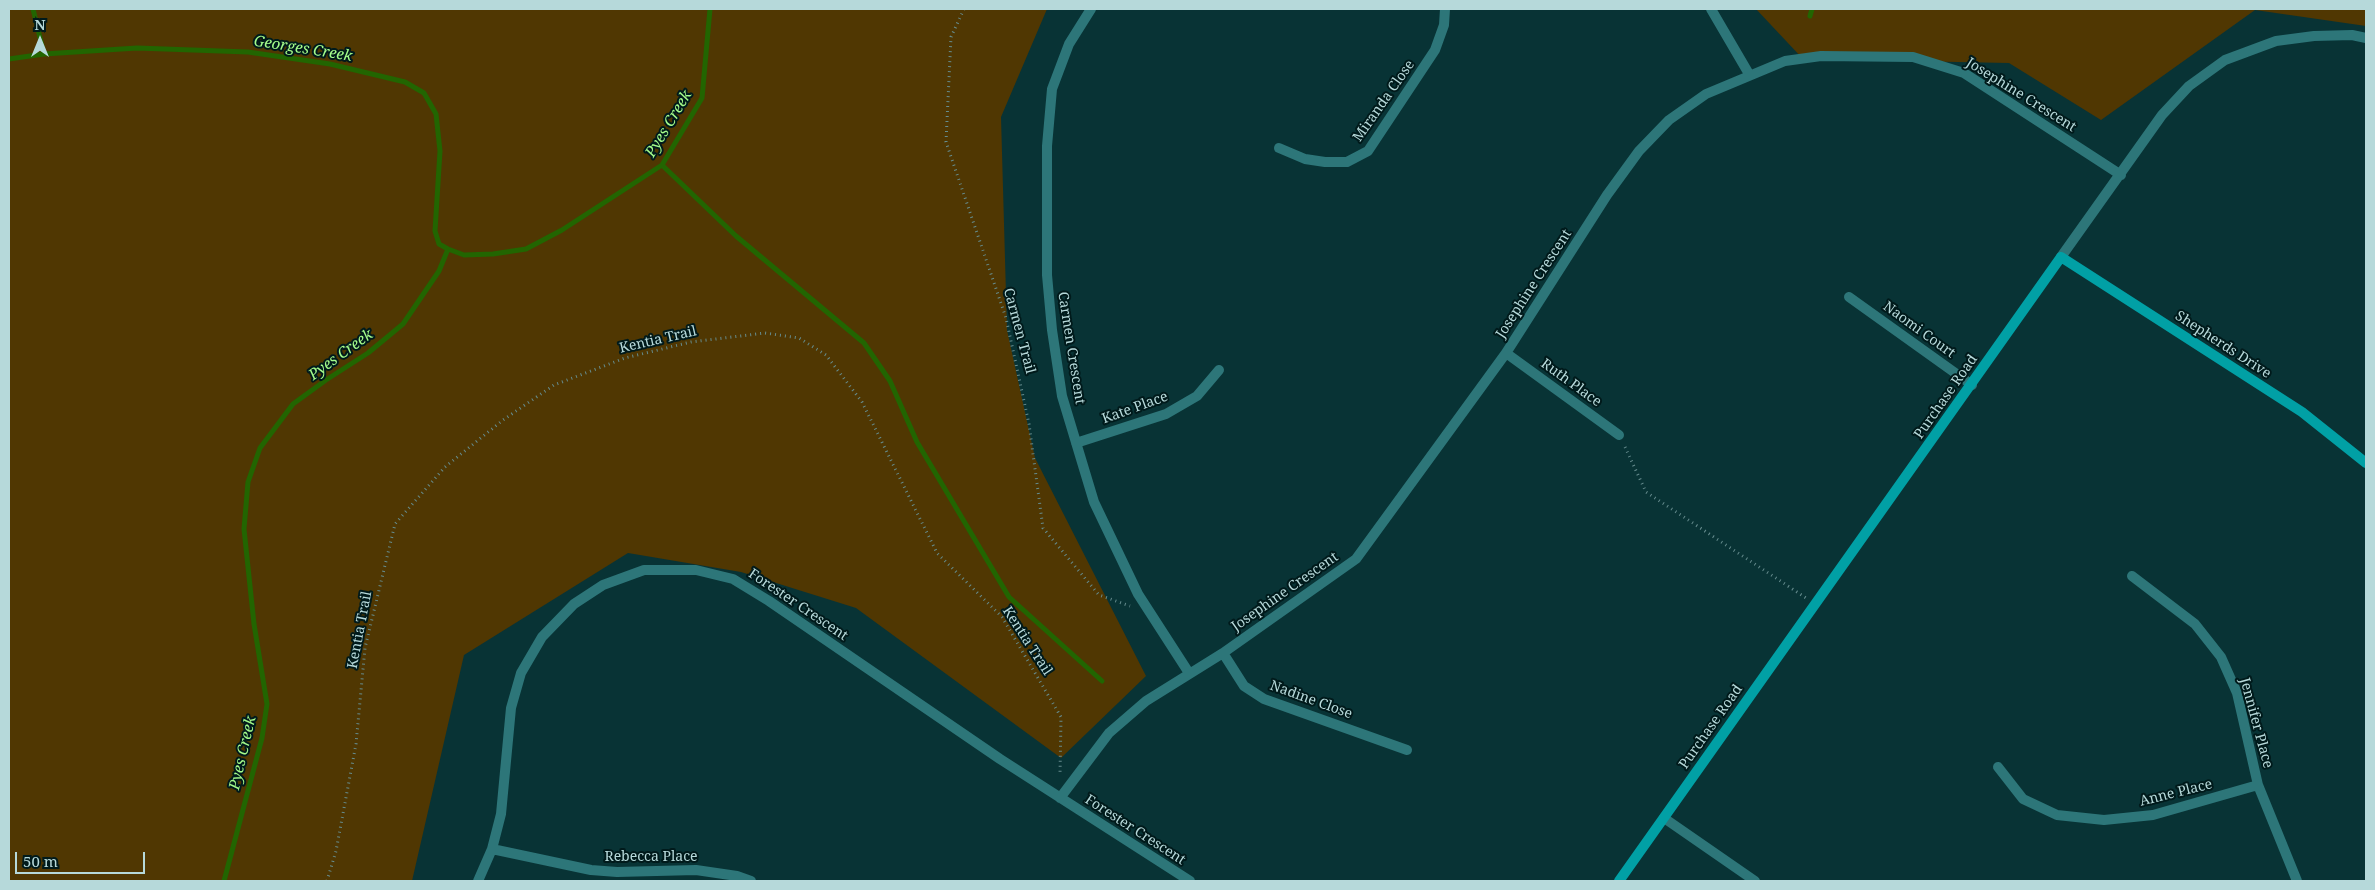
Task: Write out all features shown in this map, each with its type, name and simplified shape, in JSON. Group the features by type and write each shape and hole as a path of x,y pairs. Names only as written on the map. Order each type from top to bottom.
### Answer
{"main road":[{"name":"Purchase Road","path":"1619,881 2061,257"},
{"name":"Shepherds Drive","path":"2061,257 2302,412 2366,463"}],"street":[{"name":"Carmen Crescent","path":"1091,9 1069,44 1052,89 1048,146 1047,274 1052,330 1062,396 1094,502 1138,594 1189,673"},
{"name":"Miranda Close","path":"1279,148 1305,159 1325,162 1347,162 1368,151 1435,50 1444,25 1445,9"},
{"path":"1711,9 1749,74"},
{"name":"Purchase Road","path":"2061,257 2162,115 2189,86 2225,60 2276,41 2314,36 2352,35 2366,38"},
{"name":"Josephine Crescent","path":"1060,798 1109,733 1146,701 1223,654 1356,559 1506,353 1607,195 1639,151 1669,120 1706,94 1749,74 1785,61 1821,56 1913,57 1964,73 2121,175"},
{"name":"Naomi Court","path":"1849,297 1972,385"},
{"name":"Ruth Place","path":"1506,353 1619,435"},
{"name":"Kate Place","path":"1076,443 1166,414 1197,396 1220,370"},
{"name":"Forester Crescent","path":"478,881 492,849 502,814 511,708 521,673 542,636 574,604 603,585 644,570 696,570 733,578 1060,798 1190,881"},
{"name":"Jennifer Place","path":"2132,576 2195,624 2221,657 2237,693 2258,785 2297,881"},
{"name":"Nadine Close","path":"1223,654 1244,686 1264,699 1407,750"},
{"name":"Anne Place","path":"1998,767 2023,799 2057,815 2104,820 2153,815 2258,785"},
{"path":"1664,818 1755,881"},
{"name":"Rebecca Place","path":"492,849 591,870 617,872 696,870 737,876 751,881"}],"path":[{"name":"Carmen Trail","path":"964,9 951,37 946,142 1006,318 1029,424 1043,528 1099,595 1150,613"},
{"name":"Kentia Trail","path":"327,881 336,851 356,744 365,648 395,524 445,467 503,420 554,385 635,356 692,342 765,333 799,338 826,355 862,402 937,553 1002,617 1061,718 1060,798"},
{"path":"1619,435 1646,492 1815,604"}],"shaded area":[{"path":"9,9 1047,9 1001,117 1007,330 1035,458 1146,676 1061,758 856,608 741,572 628,553 464,655 412,881 9,881"},
{"path":"1756,9 2366,9 2366,26 2255,10 2101,120 2009,63 1803,59"}],"waterway":[{"path":"33,9 44,54"},
{"name":"Pyes Creek","path":"224,881 262,738 267,704 254,624 244,529 248,482 260,448 293,404 368,353 403,324 439,271 448,249 464,255 493,254 526,249 562,230 662,165 702,98 710,9"},
{"path":"1810,16 1812,9"},
{"name":"Georges Creek","path":"9,59 44,54 137,48 248,52 330,64 405,82 424,93 436,114 440,151 435,231 439,244 448,249"},
{"path":"662,165 736,236 864,343 890,381 917,442 1009,597 1102,681"}]}
